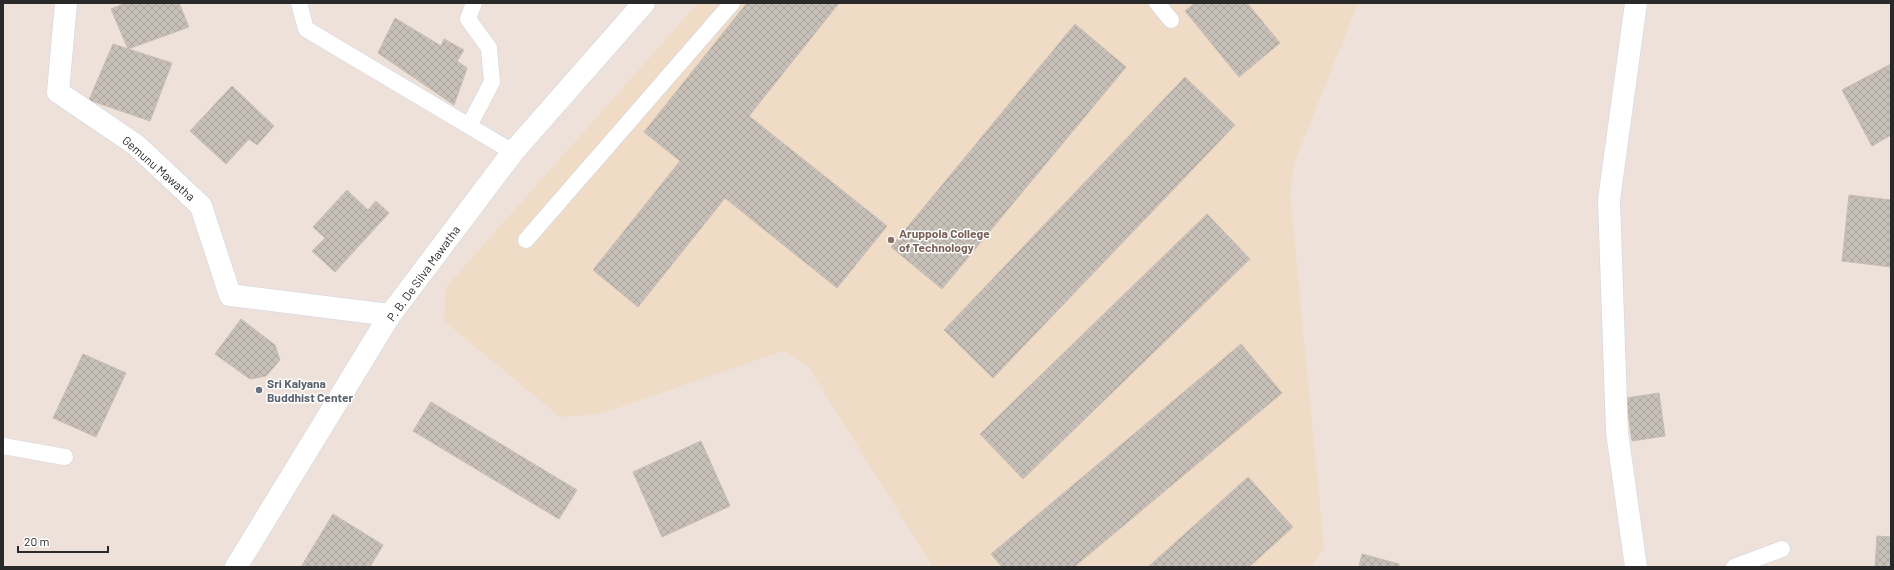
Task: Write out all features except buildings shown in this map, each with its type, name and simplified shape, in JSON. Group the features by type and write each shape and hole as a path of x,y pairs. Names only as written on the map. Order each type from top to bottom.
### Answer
{"street":[{"name":"Gemunu Mawatha","path":"66,3 58,92 136,145 202,206 230,295 390,315"},
{"name":"P. B. De Silva Mawatha","path":"236,567 390,315 513,152 644,3"},
{"path":"1636,3 1609,200 1617,432 1636,567"}],"lane":[{"path":"299,3 306,29 513,152"},
{"path":"469,126 492,82 489,48 468,19 474,3"},
{"path":"526,240 732,3"},
{"path":"1157,3 1171,20"},
{"path":"3,446 65,457"},
{"path":"1734,567 1782,549"}],"shaded area":[{"name":"Aruppola College of Technology","path":"698,3 1358,3 1294,164 1290,193 1324,548 1311,567 933,567 807,365 783,351 600,414 560,417 444,321 446,287"}],"place":[{"name":"Aruppola College of Technology","path":"891,240"},
{"name":"Sri Kalyana Buddhist Center","path":"259,390"}]}
